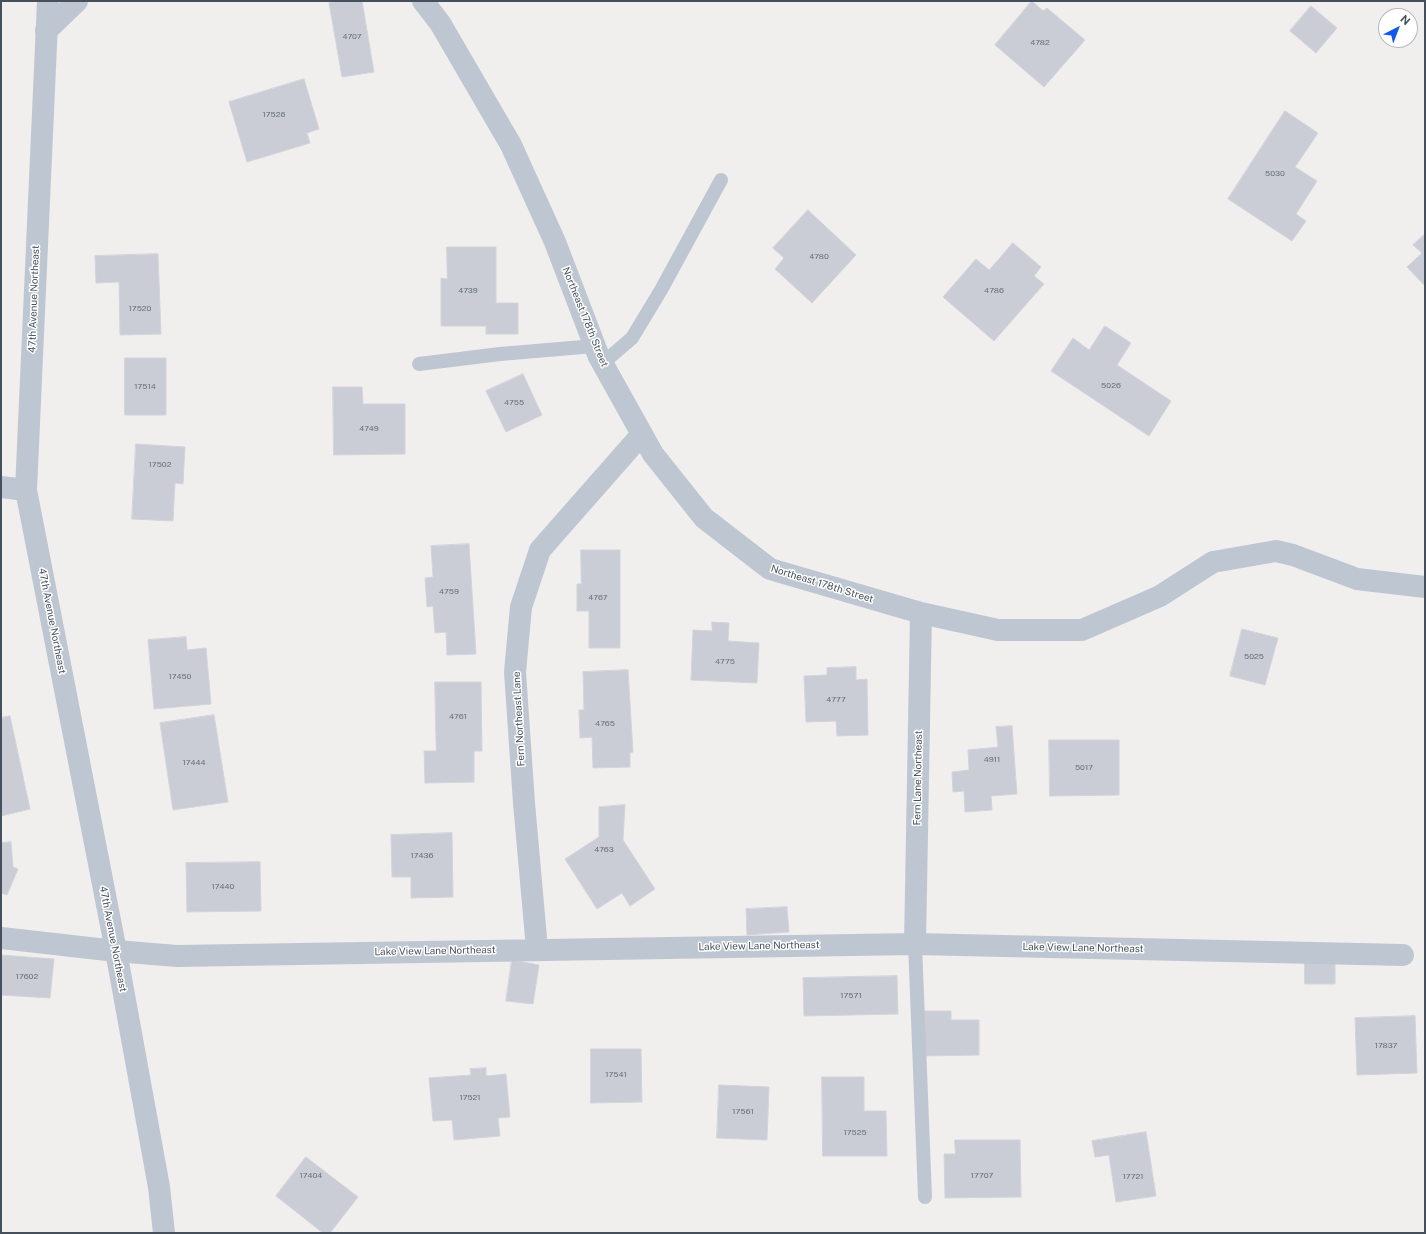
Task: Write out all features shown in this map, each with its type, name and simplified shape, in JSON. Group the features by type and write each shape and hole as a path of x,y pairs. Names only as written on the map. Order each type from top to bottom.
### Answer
{"street":[{"name":"47th Avenue Northeast","path":"48,1 26,490 116,951 159,1187 164,1233"},
{"path":"46,31 77,1"},
{"name":"Northeast 178th Street","path":"424,1 440,24 511,145 555,242 599,355 653,454 704,518 770,570 921,613 998,630 1082,630 1160,596 1213,562 1276,551 1293,555 1356,579 1425,587"},
{"name":"Fern Northeast Lane","path":"537,949 524,803 515,672 521,607 540,550 642,434"},
{"path":"1,487 26,490"},
{"name":"Fern Lane Northeast","path":"915,944 921,613"},
{"name":"Lake View Lane Northeast","path":"1,938 116,951 177,956 915,944 1403,955"}],"lane":[{"path":"418,364 500,354 599,355 632,338 661,290 721,180"},
{"path":"915,944 925,1197"}],"building":[{"path":"340,1 362,1 374,72 342,77 329,3"},
{"path":"1032,1 1043,11 1047,8 1085,40 1044,87 995,45"},
{"path":"1311,6 1337,28 1316,53 1290,31"},
{"path":"304,79 319,129 307,133 310,143 247,162 229,102"},
{"path":"1285,111 1318,133 1295,167 1317,181 1296,214 1306,221 1292,241 1228,199"},
{"path":"808,210 856,255 812,303 775,269 784,258 773,248"},
{"path":"1425,234 1425,286 1407,267 1422,253 1413,245"},
{"path":"1013,243 1041,267 1034,276 1044,284 994,341 943,297 976,259 989,270"},
{"path":"447,247 496,247 496,303 518,303 518,334 486,334 486,326 441,326 441,278 447,279"},
{"path":"158,254 161,334 120,335 119,282 96,283 95,256"},
{"path":"1105,326 1131,343 1117,365 1171,401 1149,436 1051,371 1073,338 1089,350"},
{"path":"125,358 166,358 166,415 125,415"},
{"path":"523,374 542,415 506,432 486,391"},
{"path":"333,387 362,387 363,404 405,404 405,454 334,455"},
{"path":"136,444 185,447 183,484 175,483 173,521 132,519"},
{"path":"469,544 476,654 447,655 446,632 435,633 433,606 427,607 425,578 433,577 431,546"},
{"path":"581,550 620,550 620,648 589,648 589,611 577,611 577,584 581,584"},
{"path":"712,622 729,623 728,641 759,643 757,683 691,680 693,630 712,631"},
{"path":"1242,629 1278,638 1265,685 1230,676"},
{"path":"186,637 187,650 206,648 211,704 154,709 148,640"},
{"path":"856,667 856,680 867,679 868,735 837,736 836,721 806,722 804,676 827,675 827,668"},
{"path":"628,670 633,752 630,753 630,767 593,768 592,737 580,738 579,710 584,710 583,672"},
{"path":"435,682 481,682 482,751 474,751 474,782 425,783 424,751 436,751"},
{"path":"214,715 228,802 173,810 160,723"},
{"path":"10,716 30,809 1,816 1,718"},
{"path":"1012,726 1017,794 991,796 992,810 965,812 964,791 953,792 952,772 969,770 968,750 998,747 996,727"},
{"path":"1049,740 1119,740 1119,795 1050,796"},
{"path":"625,805 623,840 655,889 630,906 622,893 597,909 565,859 599,837 599,807"},
{"path":"452,833 453,897 411,898 411,877 392,877 391,835"},
{"path":"11,842 13,867 18,869 7,895 1,893 1,843"},
{"path":"260,862 261,911 187,912 186,863"},
{"path":"787,907 789,932 747,935 746,909"},
{"path":"1,955 54,959 50,998 1,995"},
{"path":"1305,958 1335,958 1335,984 1305,984"},
{"path":"512,960 539,965 533,1004 506,1001"},
{"path":"897,976 898,1014 804,1016 803,978"},
{"path":"924,1011 951,1011 951,1020 979,1020 979,1055 924,1056"},
{"path":"1415,1016 1417,1073 1357,1075 1355,1018"},
{"path":"591,1049 641,1049 642,1102 591,1103"},
{"path":"486,1068 486,1076 506,1074 510,1117 498,1118 500,1136 454,1140 452,1120 433,1121 429,1078 471,1075 470,1069"},
{"path":"822,1077 864,1077 864,1111 886,1111 887,1156 823,1156"},
{"path":"719,1085 769,1087 767,1140 717,1138"},
{"path":"1146,1132 1156,1196 1116,1202 1109,1155 1095,1157 1092,1141"},
{"path":"955,1140 1020,1140 1021,1197 945,1198 944,1154 955,1154"},
{"path":"306,1157 358,1197 330,1233 323,1233 276,1196"}]}
